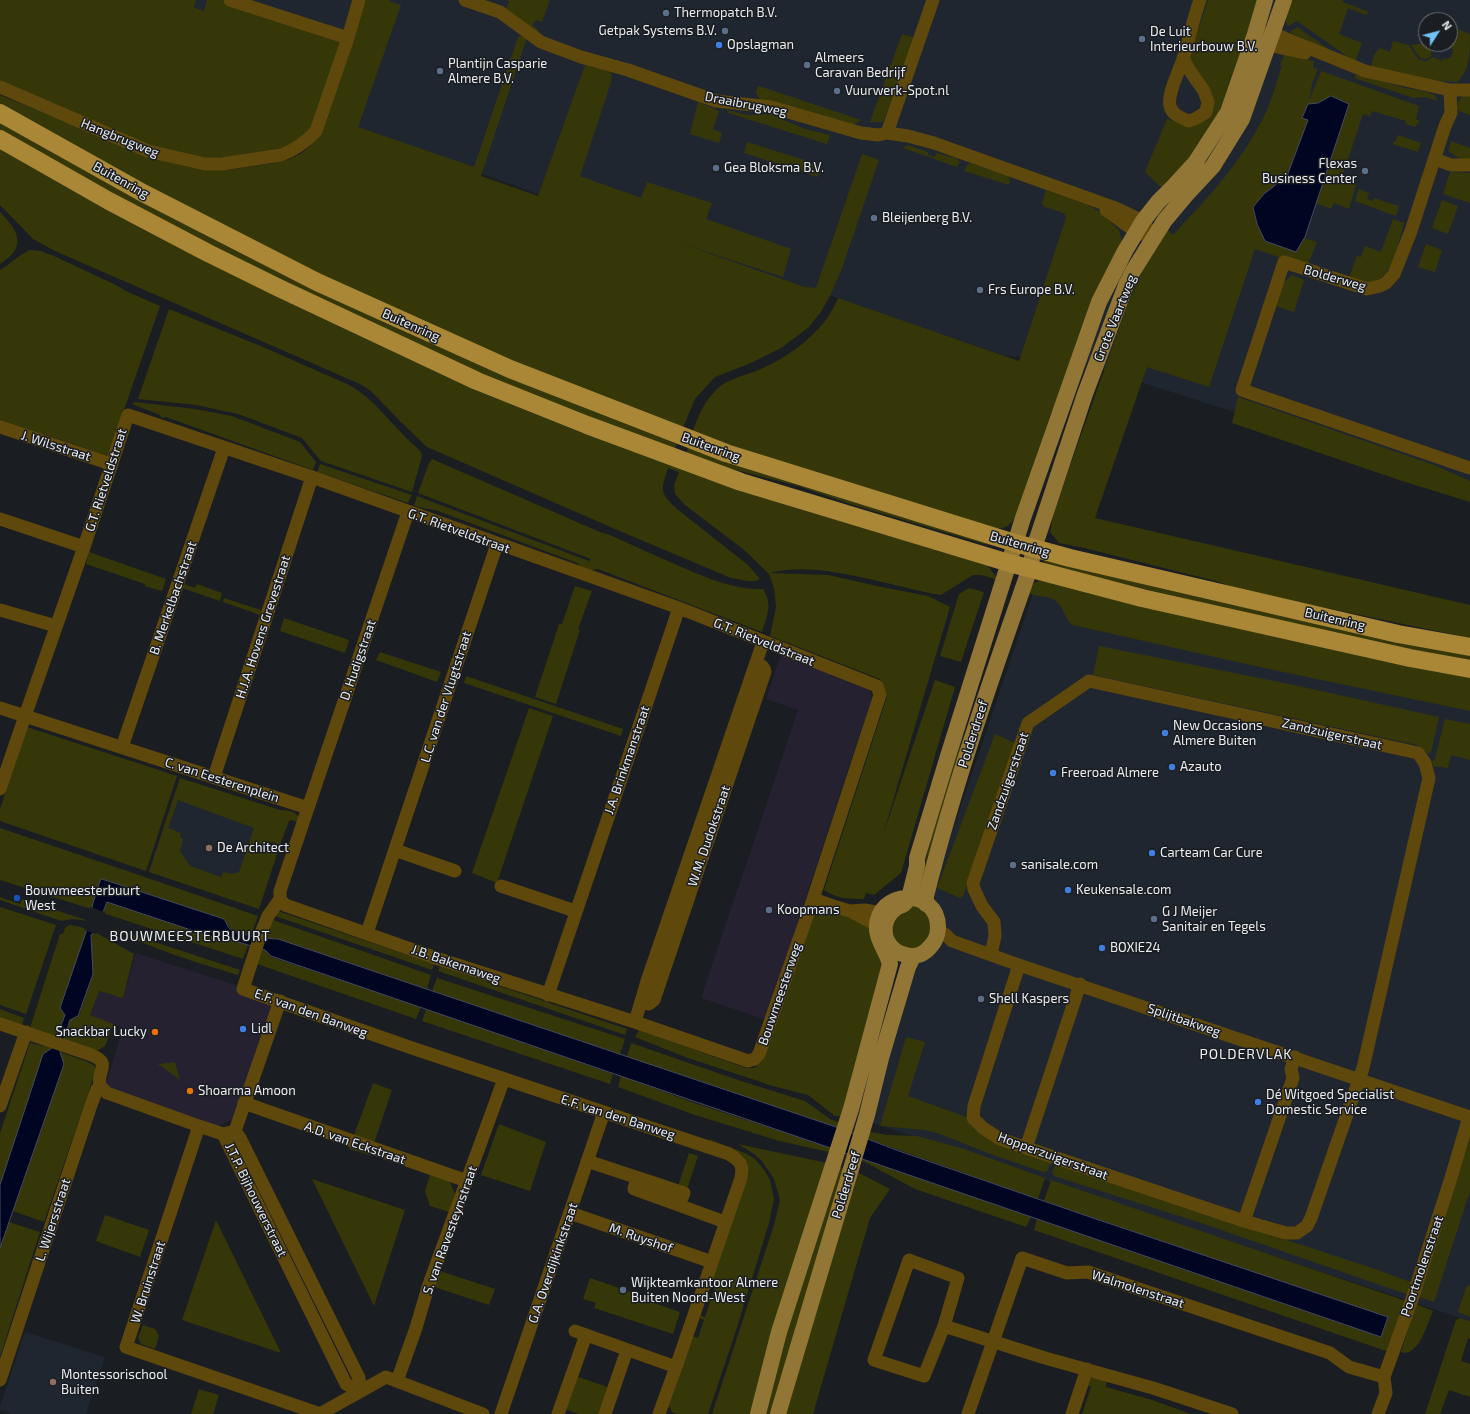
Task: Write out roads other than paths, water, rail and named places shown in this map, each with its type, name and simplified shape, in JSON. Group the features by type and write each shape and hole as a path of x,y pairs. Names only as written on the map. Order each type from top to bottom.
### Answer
{"highway":[{"name":"Buitenring","path":"0,113 143,193 317,282 510,369 726,453 1015,543 1070,558 1398,634 1470,647"},
{"name":"Buitenring","path":"0,139 108,201 279,288 477,381 587,425 741,482 1010,563 1142,598 1410,658 1470,669"}],"main road":[{"name":"Grote Vaartweg","path":"1010,563 1015,543 1099,302 1140,227 1158,202 1195,163 1228,112 1265,0"},
{"name":"Grote Vaartweg","path":"1030,568 1034,548 1085,394 1117,308 1133,271 1165,220 1213,166 1242,118 1284,0"},
{"name":"Polderdreef","path":"906,898 918,866 917,858 948,756 1010,563"},
{"name":"Polderdreef","path":"926,904 926,896 938,850 964,761 1030,568"},
{"path":"906,898 919,899 926,904 934,912 938,924 937,935 926,951 913,957 902,954 892,948 886,939 881,922 894,909 904,904 906,898"},
{"name":"Polderdreef","path":"758,1414 779,1332 851,1109 890,964 889,957 879,938 881,922"},
{"name":"Polderdreef","path":"778,1414 867,1115 881,1058 908,967 913,957"}],"street":[{"path":"230,0 348,38"},
{"name":"Hangbrugweg","path":"0,87 148,151 205,164 250,161 290,152 307,141 316,131 348,38 359,0"},
{"name":"Draaibrugweg","path":"465,0 500,12 541,42 581,57 635,73 716,101 771,107 861,133 878,135 887,133 908,136 934,143 1113,207 1140,227"},
{"path":"887,133 932,0"},
{"path":"1184,58 1200,0"},
{"path":"1255,34 1365,71 1450,90 1470,90"},
{"name":"Bolderweg","path":"1450,90 1451,113 1445,126 1394,274 1386,283 1367,289 1284,262 1242,390 1470,468"},
{"path":"1435,158 1451,165 1470,165"},
{"path":"1140,227 1154,238"},
{"name":"G.T. Rietveldstraat","path":"25,716 128,415 312,477 679,608 877,686 880,695 813,899"},
{"name":"J. Wilsstraat","path":"0,427 111,464"},
{"name":"B. Merkelbachstraat","path":"122,747 224,448"},
{"name":"H.J.A. Hovens Grevestraat","path":"214,777 312,477"},
{"name":"D. Hudigstraat","path":"308,808 408,512"},
{"path":"0,519 84,547"},
{"name":"L.C. van der Vlugtstraat","path":"367,933 497,544"},
{"name":"J.A. Brinkmanstraat","path":"548,995 679,608"},
{"path":"0,610 56,626"},
{"name":"W.M. Dudokstraat","path":"635,1022 763,642"},
{"name":"Zandzuigerstraat","path":"991,954 995,936 994,922 982,906 974,889 973,882 1028,723 1085,682 1094,681 1418,753 1426,763 1429,778 1359,1079"},
{"name":"C. van Eesterenplein","path":"0,708 308,808"},
{"path":"0,789 25,716"},
{"path":"280,900 280,891 308,808"},
{"path":"395,850 455,871"},
{"path":"501,886 576,911"},
{"path":"813,899 832,906 850,910 865,910 881,922"},
{"name":"Bouwmeesterweg","path":"635,1022 748,1060 755,1059 760,1054 813,899"},
{"name":"J.B. Bakemaweg","path":"280,900 285,905 439,959 635,1022"},
{"name":"E.F. van den Banweg","path":"280,900 268,916 261,933 244,989 504,1079 703,1145 735,1158 740,1163 742,1173 659,1414"},
{"name":"Splijtbakweg","path":"937,935 942,942 952,941 1470,1117"},
{"name":"Hopperzuigerstraat","path":"1019,965 974,1106 973,1118 983,1128 1000,1139 1026,1148 1244,1221 1286,1233 1296,1233 1307,1226 1311,1218 1359,1079"},
{"path":"1026,1148 1080,984"},
{"path":"100,1086 107,1093 199,1126 229,1132 244,1103 280,1002"},
{"path":"0,1024 26,1032 0,1106"},
{"name":"L. Wijersstraat","path":"0,1380 91,1105 97,1089 100,1086 99,1079 103,1066 98,1058 26,1032"},
{"path":"1244,1221 1293,1078 1291,1069 1295,1057"},
{"name":"S. van Ravesteynstraat","path":"397,1381 416,1328 428,1287 504,1079"},
{"name":"A.D. van Eckstraat","path":"244,1103 467,1181"},
{"name":"G.A. Overdijkinkstraat","path":"501,1414 604,1112"},
{"name":"Poortmolenstraat","path":"1378,1414 1386,1393 1384,1377 1414,1292 1470,1117"},
{"name":"W. Bruinstraat","path":"199,1126 126,1347 320,1414 359,1391"},
{"name":"J.T.P. Bijhouwerstraat","path":"229,1132 243,1145 359,1378 359,1391 346,1384 288,1267 229,1132"},
{"path":"588,1161 637,1178 649,1188 664,1193 684,1193 679,1205 725,1222"},
{"name":"M. Ruyshof","path":"570,1213 712,1262"},
{"name":"Walmolenstraat","path":"968,1414 1022,1258 1067,1273 1088,1272 1330,1353 1349,1367 1384,1377"},
{"path":"909,1260 958,1278 944,1326 924,1376 874,1360 909,1260"},
{"name":"J.T.P. Bijhouwerstraat","path":"288,1267 300,1261"},
{"path":"944,1326 1045,1358 1153,1388 1232,1414"},
{"path":"558,1414 581,1333 676,1367"},
{"path":"605,1414 627,1350"},
{"path":"1072,1414 1087,1369"},
{"path":"359,1391 386,1377 483,1414"}],"water":[{"path":"1331,96 1349,104 1305,237 1296,252 1265,241 1257,224 1253,207 1264,194 1287,176 1308,120 1302,118 1308,104 1318,103"},
{"path":"102,879 224,919 230,929 235,932 278,939 836,1127 899,1151 1090,1217 1388,1317 1381,1337 271,956 265,950 228,939 221,940 107,902 95,932 91,935 93,974 78,1016 70,1020 60,1052 64,1064 0,1248 0,1185 43,1054 52,1048 65,1015 60,1008 87,929 100,881"}],"place":[{"name":"Thermopatch B.V.","path":"666,13"},
{"name":"Getpak Systems B.V.","path":"725,31"},
{"name":"De Luit Interieurbouw B.V.","path":"1142,39"},
{"name":"Opslagman","path":"719,45"},
{"name":"Almeers Caravan Bedrijf","path":"807,65"},
{"name":"Plantijn Casparie Almere B.V.","path":"440,71"},
{"name":"Vuurwerk-Spot.nl","path":"837,91"},
{"name":"Gea Bloksma B.V.","path":"716,168"},
{"name":"Flexas Business Center","path":"1365,171"},
{"name":"Bleijenberg B.V.","path":"874,218"},
{"name":"Frs Europe B.V.","path":"980,290"},
{"name":"New Occasions Almere Buiten","path":"1165,733"},
{"name":"Azauto","path":"1172,767"},
{"name":"Freeroad Almere","path":"1053,773"},
{"name":"De Architect","path":"209,848"},
{"name":"Carteam Car Cure","path":"1152,853"},
{"name":"sanisale.com","path":"1013,865"},
{"name":"Keukensale.com","path":"1068,890"},
{"name":"Bouwmeesterbuurt West","path":"17,898"},
{"name":"Koopmans","path":"769,910"},
{"name":"G J Meijer Sanitair en Tegels","path":"1154,919"},
{"name":"BOXIE24","path":"1102,948"},
{"name":"Shell Kaspers","path":"981,999"},
{"name":"Lidl","path":"243,1029"},
{"name":"Snackbar Lucky","path":"155,1032"},
{"name":"Shoarma Amoon","path":"190,1091"},
{"name":"Dé Witgoed Specialist Domestic Service","path":"1258,1102"},
{"name":"Wijkteamkantoor Almere Buiten Noord-West","path":"623,1290"},
{"name":"Montessorischool Buiten","path":"53,1382"}],"district":[{"name":"BOUWMEESTERBUURT","path":"190,936"},
{"name":"POLDERVLAK","path":"1246,1054"}]}
